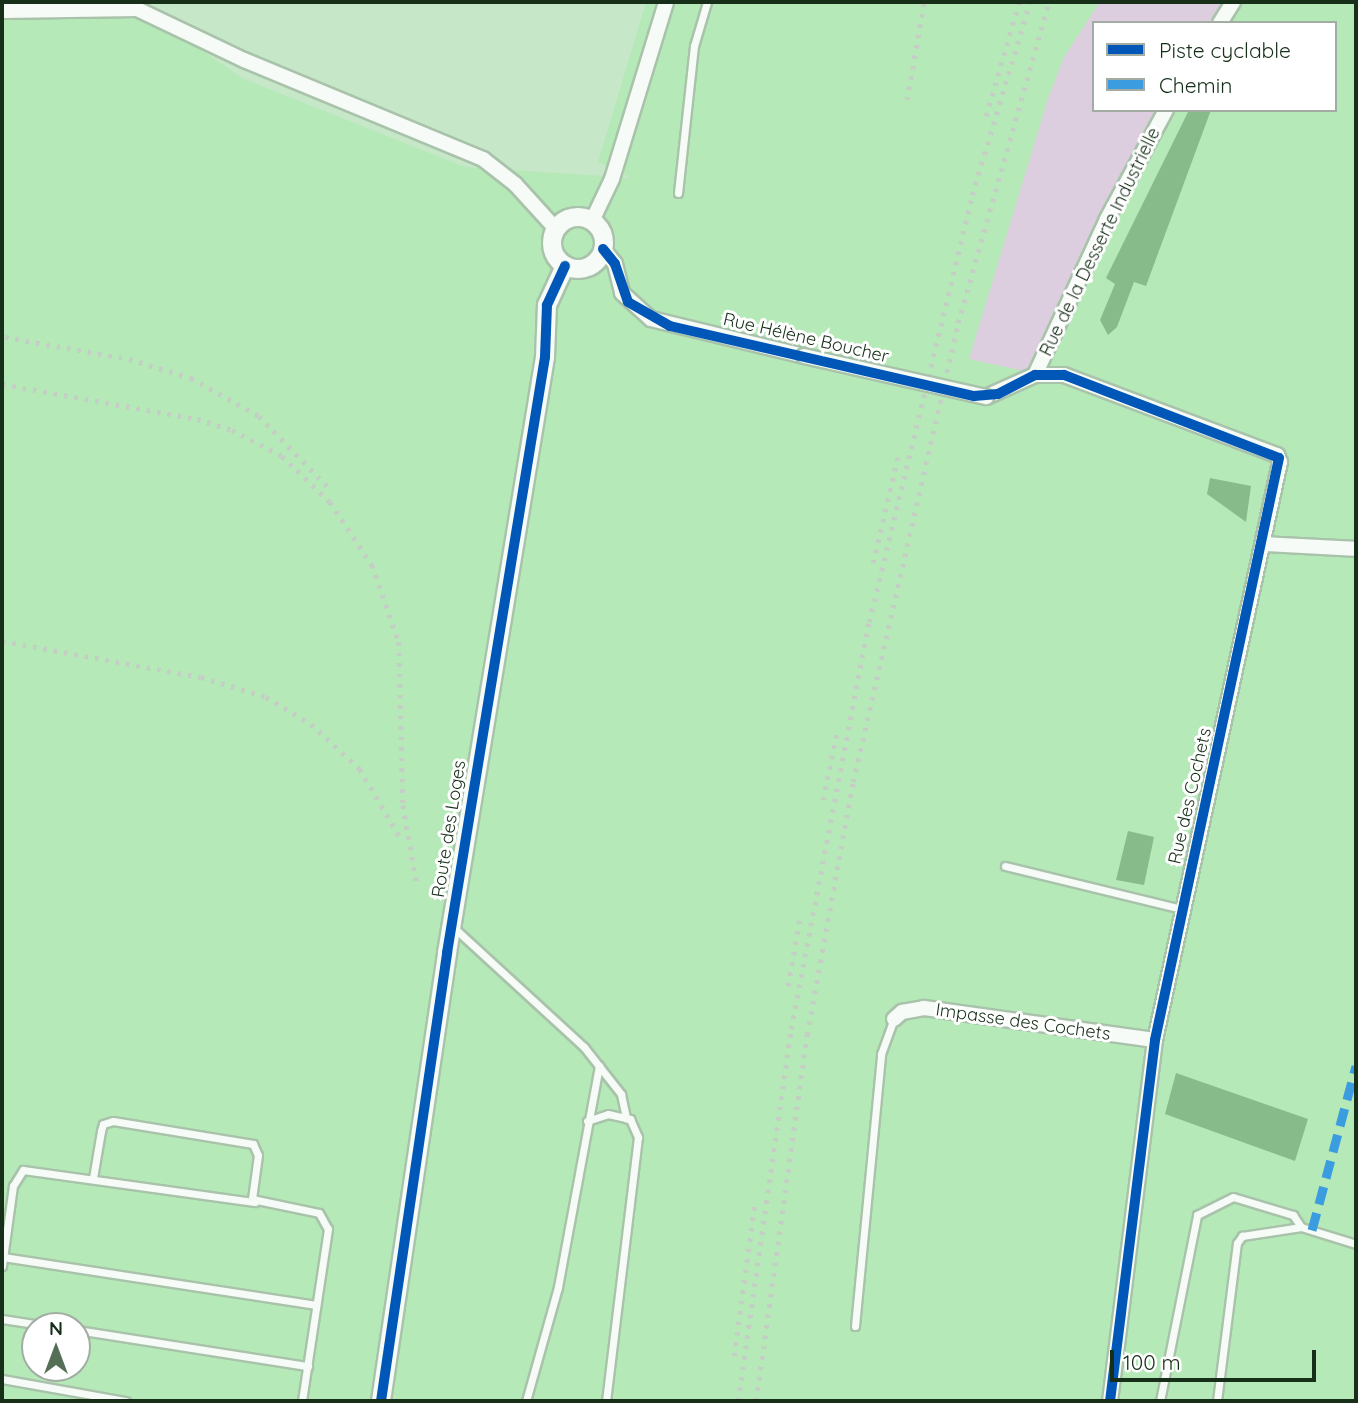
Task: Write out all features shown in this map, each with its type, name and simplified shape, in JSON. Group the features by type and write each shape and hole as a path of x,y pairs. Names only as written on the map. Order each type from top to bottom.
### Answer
{"street":[{"path":"592,221 612,179 666,2"},
{"path":"1221,21 1233,2"},
{"path":"2,11 136,9 244,60 483,159 515,184 556,229 554,255 565,266 582,270 594,264 603,249 604,238 592,221 570,218 556,229"},
{"name":"Rue de la Desserte Industrielle","path":"1035,375 1107,219 1165,112"},
{"name":"Rue Hélène Boucher","path":"603,249 615,264 628,302 651,319 985,397 1035,375"},
{"name":"Route des Loges","path":"381,1401 452,925 545,357 547,305 565,266"},
{"name":"Rue des Cochets","path":"1035,375 1065,375 1277,455 1280,462 1154,1040 1110,1401"},
{"path":"1264,544 1356,549"},
{"name":"Impasse des Cochets","path":"894,1019 902,1012 924,1008 1154,1040"}],"lane":[{"path":"677,193 694,46 707,2"},
{"path":"1005,866 1182,909"},
{"path":"452,925 599,1066 621,1094 626,1118"},
{"path":"855,1326 881,1054 894,1019"},
{"path":"526,1401 558,1287 599,1066"},
{"path":"587,1122 608,1114 626,1118 637,1126 638,1137 606,1401"},
{"path":"93,1178 103,1124 126,1123 253,1144 258,1155 250,1192 256,1202"},
{"path":"302,1401 328,1229 319,1213 93,1178 23,1170 13,1186 2,1262 316,1305"},
{"path":"1160,1401 1197,1215 1233,1197 1293,1215 1301,1227"},
{"path":"1217,1401 1237,1243 1242,1236 1301,1227 1356,1244"},
{"path":"2,1319 21,1322"},
{"path":"91,1332 307,1366"},
{"path":"2,1378 126,1401"},
{"path":"64,1401 66,1392"}],"shaded area":[{"path":"646,2 1100,2 1064,57 1048,99 970,358 1165,112 1337,112 1337,21 1223,21 1235,2 1356,2 1356,1401 2,1401 2,13 148,14 244,79 465,167 631,178 598,162"},
{"path":"1100,2 1235,2 1223,21 1092,21 1092,112 1166,112 1037,374 969,359 1048,99 1064,57"},
{"path":"1188,112 1210,112 1146,286 1134,282 1117,327 1108,335 1100,320 1115,284 1106,278"},
{"path":"1210,478 1251,486 1246,522 1207,494"},
{"path":"1128,831 1154,837 1144,885 1116,880"},
{"path":"1176,1073 1308,1119 1295,1161 1165,1114"}],"railway":[{"path":"907,100 924,2"},
{"path":"986,116 1019,2"},
{"path":"738,1401 791,1029 869,622 972,195 1030,2"},
{"path":"756,1401 807,1035 853,782 958,323 1049,2"},
{"path":"5,337 129,359 191,378 259,416 327,486"},
{"path":"2,384 197,419 232,430 282,456 330,502 372,565 399,642 403,805 417,884"},
{"path":"873,563 899,451"},
{"path":"2,641 201,677 266,697 311,724 360,769 402,841"},
{"path":"823,800 837,731"},
{"path":"788,986 800,917"},
{"path":"734,1356 755,1200"}],"marked path":[{"path":"1312,1230 1356,1066"}],"cycle path":[{"path":"603,249 615,264 628,302 670,326 974,396 998,394 1035,375 1064,375 1279,458 1155,1040 1110,1401"},
{"path":"381,1401 447,953 545,357 547,305 565,266"}]}
